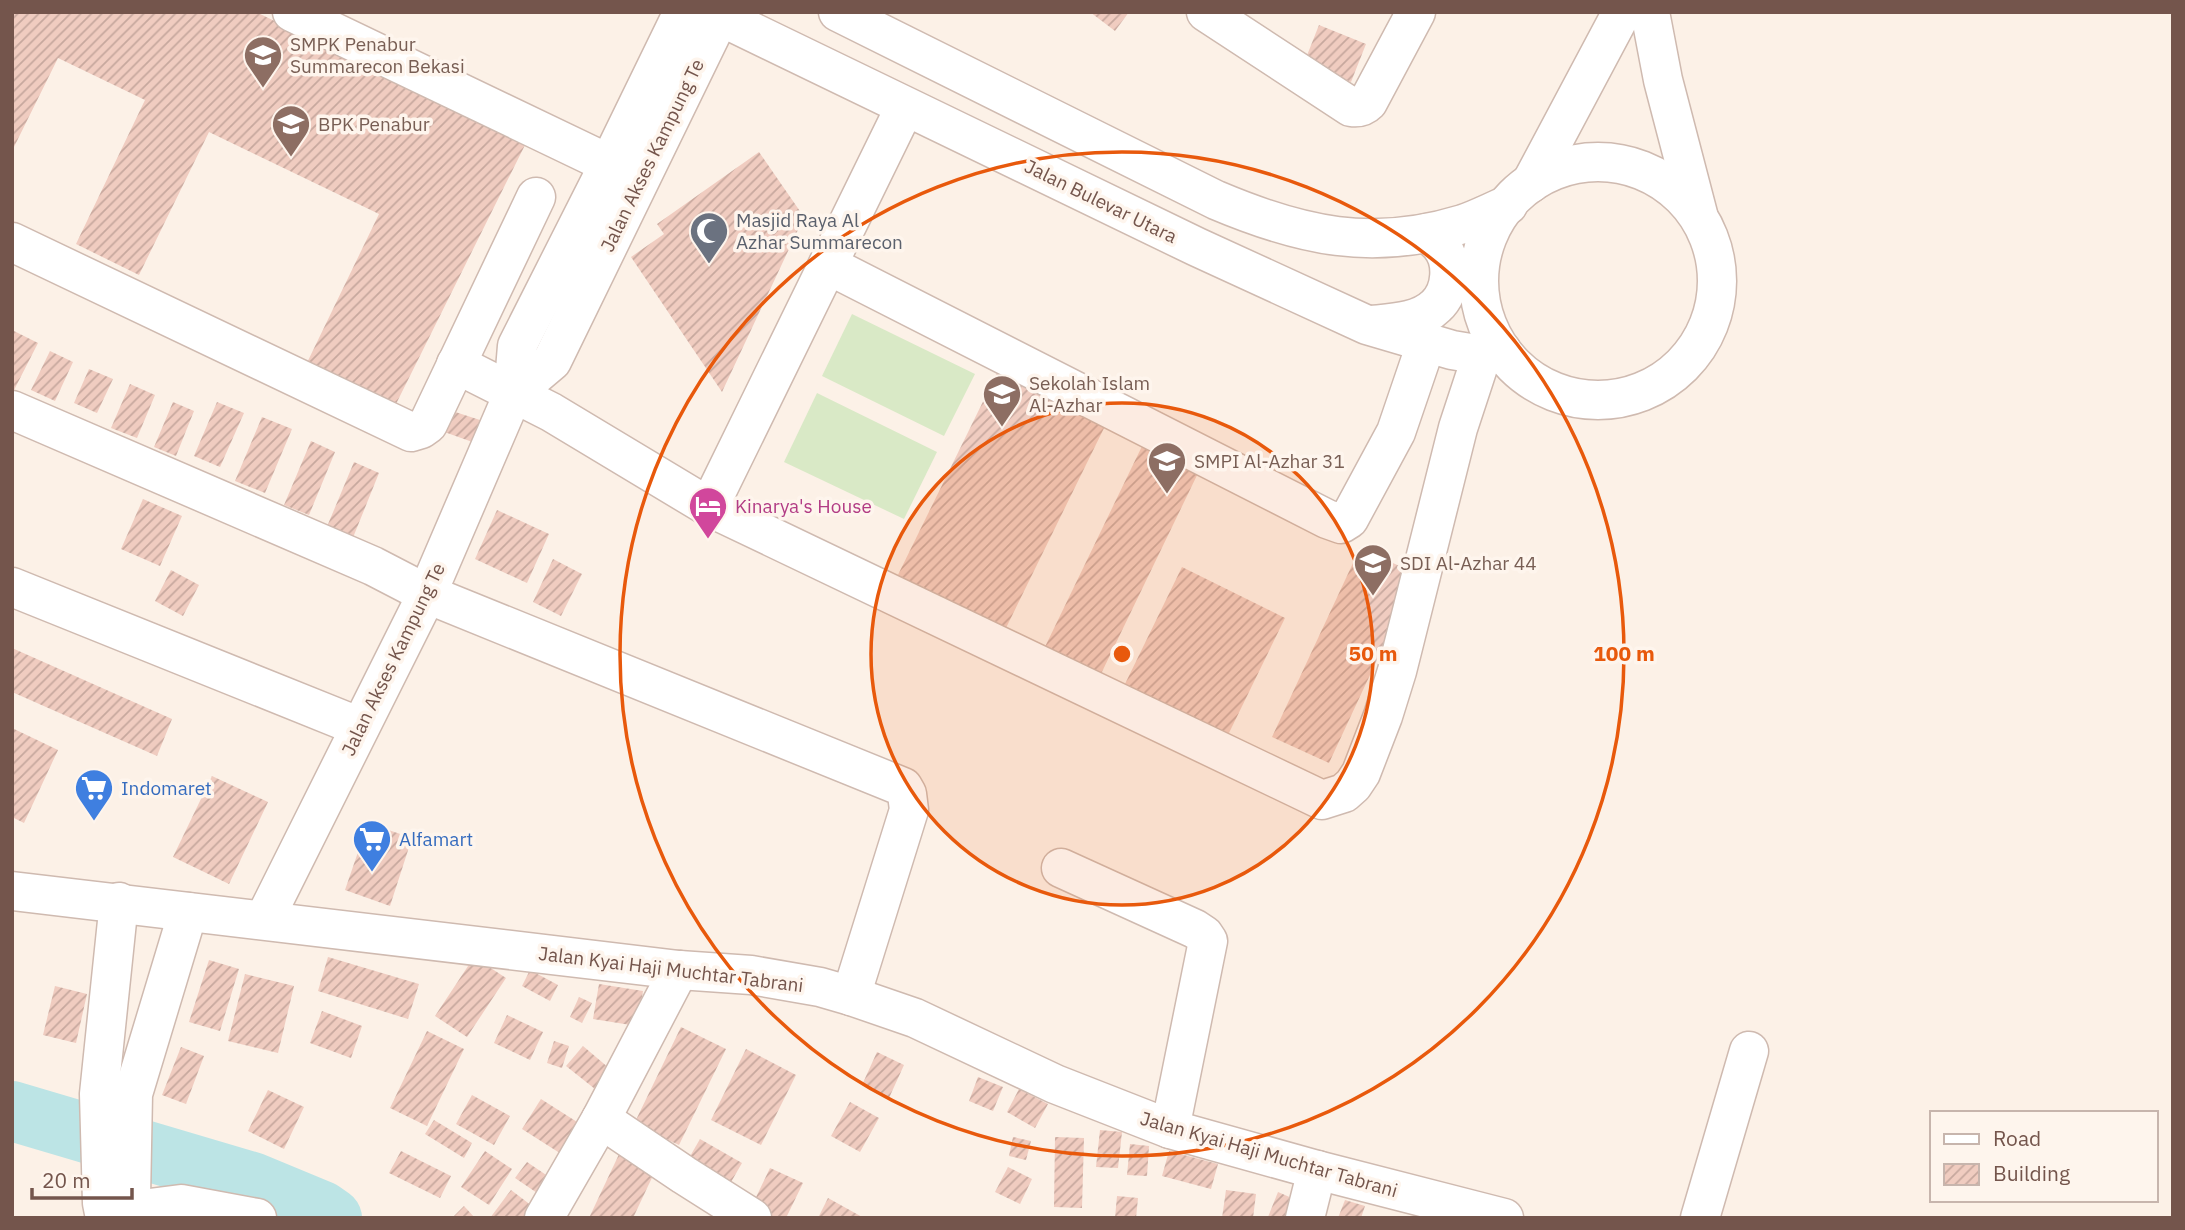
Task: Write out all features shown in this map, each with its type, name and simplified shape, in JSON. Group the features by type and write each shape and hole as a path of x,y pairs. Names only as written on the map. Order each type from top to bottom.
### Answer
{"street":[{"path":"292,12 609,164"},
{"name":"Jalan Akses Kampung Te","path":"264,919 427,594 513,394 517,346 683,12"},
{"path":"838,12 1216,200 1281,225 1342,238 1362,239 1427,233 1465,223 1519,194 1555,170 1581,163 1635,167 1659,179 1681,195 1698,216 1710,239 1716,265 1717,291 1712,317 1701,341 1685,362 1666,379 1630,396 1591,400 1565,396 1541,386 1492,353"},
{"path":"1206,12 1252,26 1351,107 1359,107 1368,102 1416,12"},
{"path":"456,364 551,412 709,507 1318,799 1335,797 1350,789 1361,773 1383,716 1397,671 1458,428 1492,353 1492,335 1480,297 1480,278 1488,239 1496,221 1519,194 1622,12"},
{"path":"1650,12 1663,80 1698,216"},
{"name":"Jalan Akses Kampung Te","path":"513,394 552,361 718,14"},
{"name":"Jalan Bulevar Utara","path":"718,14 1185,242 1367,325 1452,351 1492,353"},
{"path":"709,507 905,107"},
{"path":"12,242 408,432 428,424 536,197"},
{"path":"1367,325 1398,323 1436,307 1446,290 1450,274 1448,259 1441,246 1427,233"},
{"path":"828,265 1341,524 1349,519 1396,432 1426,344"},
{"path":"12,410 373,566 427,594 903,787 908,794 909,810 851,996"},
{"path":"12,587 360,727"},
{"path":"1060,869 1195,929 1208,941 1170,1129"},
{"name":"Jalan Kyai Haji Muchtar Tabrani","path":"12,891 679,970 751,975 820,987 915,1018 1055,1084 1170,1129 1504,1218"},
{"path":"119,902 116,1094 122,1209 181,1204 257,1218"},
{"path":"116,1094 188,912"},
{"path":"544,1218 601,1119 679,970"},
{"path":"1700,1218 1749,1051"},
{"path":"601,1119 752,1218"},
{"path":"1305,1218 1317,1170"}],"green space":[{"path":"852,314 975,374 944,436 822,376"},
{"path":"817,393 937,452 904,519 784,462"}],"building":[{"path":"12,12 256,12 526,143 391,414 303,371 379,214 209,132 139,275 76,244 145,100 58,58 12,151"},
{"path":"1090,12 1129,12 1115,31"},
{"path":"1319,25 1366,44 1351,82 1304,63"},
{"name":"Masjid Raya Al Azhar Summarecon","path":"759,152 804,217 722,392 631,257 664,234 657,224"},
{"path":"12,330 38,343 12,394"},
{"path":"50,351 73,362 55,401 31,390"},
{"path":"89,369 113,379 97,413 74,403"},
{"path":"999,369 1107,422 1003,634 895,581"},
{"path":"130,384 155,395 137,438 111,428"},
{"path":"173,402 194,411 176,456 154,447"},
{"path":"217,402 244,413 220,467 194,456"},
{"path":"443,408 483,421 478,444 436,429"},
{"path":"262,417 292,429 265,493 235,481"},
{"path":"1145,440 1201,467 1099,678 1043,651"},
{"path":"311,441 335,452 309,515 284,505"},
{"path":"354,462 379,473 352,540 326,529"},
{"path":"143,499 182,516 160,566 121,549"},
{"path":"497,510 549,534 527,583 475,559"},
{"path":"1360,548 1417,574 1329,763 1272,737"},
{"path":"553,559 582,574 561,616 533,602"},
{"path":"1182,567 1285,618 1228,735 1125,684"},
{"path":"171,570 199,585 183,616 155,601"},
{"path":"12,648 172,719 157,756 12,692"},
{"path":"12,728 58,750 24,823 12,817"},
{"path":"212,776 268,802 229,884 173,857"},
{"path":"368,823 412,838 390,906 345,890"},
{"path":"328,957 419,984 408,1019 318,991"},
{"path":"474,957 506,978 467,1037 435,1016"},
{"path":"209,960 239,969 220,1031 189,1022"},
{"path":"530,970 558,985 550,1001 522,986"},
{"path":"245,974 294,986 278,1053 228,1041"},
{"path":"599,984 643,991 637,1026 593,1019"},
{"path":"55,986 87,994 76,1043 43,1035"},
{"path":"579,997 592,1003 582,1023 570,1017"},
{"path":"322,1011 362,1026 351,1058 310,1043"},
{"path":"507,1015 543,1032 530,1060 494,1043"},
{"path":"681,1027 726,1049 679,1145 634,1124"},
{"path":"427,1031 464,1049 427,1126 390,1108"},
{"path":"554,1041 569,1046 562,1068 547,1063"},
{"path":"583,1046 616,1074 600,1093 566,1066"},
{"path":"181,1047 204,1056 186,1104 162,1095"},
{"path":"746,1049 796,1075 761,1145 711,1120"},
{"path":"877,1052 904,1065 889,1098 862,1085"},
{"path":"978,1077 1003,1087 993,1111 969,1101"},
{"path":"1019,1089 1048,1104 1035,1128 1007,1112"},
{"path":"268,1090 304,1107 284,1149 248,1131"},
{"path":"472,1095 510,1116 494,1145 456,1124"},
{"path":"541,1099 585,1127 566,1157 522,1129"},
{"path":"850,1102 879,1118 860,1152 831,1136"},
{"path":"434,1120 472,1143 464,1158 425,1134"},
{"path":"1100,1130 1122,1132 1118,1168 1096,1167"},
{"path":"1013,1137 1031,1141 1026,1160 1009,1156"},
{"path":"1055,1137 1084,1138 1082,1208 1054,1207"},
{"path":"700,1139 742,1163 727,1189 685,1165"},
{"path":"1130,1144 1149,1146 1147,1176 1127,1175"},
{"path":"621,1150 657,1167 633,1218 589,1218"},
{"path":"401,1151 451,1176 440,1198 389,1173"},
{"path":"485,1151 512,1169 489,1205 461,1187"},
{"path":"1169,1151 1218,1164 1211,1189 1162,1176"},
{"path":"527,1162 558,1183 546,1199 515,1178"},
{"path":"1008,1167 1032,1179 1020,1204 995,1192"},
{"path":"770,1168 803,1183 786,1218 768,1218 750,1210"},
{"path":"511,1190 540,1212 535,1218 490,1218"},
{"path":"1226,1190 1256,1194 1253,1218 1222,1218"},
{"path":"1278,1192 1301,1202 1295,1218 1268,1217"},
{"path":"1117,1196 1138,1198 1136,1218 1115,1218"},
{"path":"828,1198 864,1218 818,1218"},
{"path":"1345,1200 1365,1206 1361,1218 1338,1218"},
{"path":"464,1206 475,1218 452,1218"}],"waterway":[{"path":"12,1111 252,1182 322,1211 332,1218"}],"place":[{"name":"SMPK Penabur Summarecon Bekasi","path":"263,89"},
{"name":"BPK Penabur","path":"291,158"},
{"name":"Masjid Raya Al Azhar Summarecon","path":"709,265"},
{"name":"Sekolah Islam Al-Azhar","path":"1002,428"},
{"name":"SMPI Al-Azhar 31","path":"1167,495"},
{"name":"Kinarya's House","path":"708,540"},
{"name":"SDI Al-Azhar 44","path":"1373,597"},
{"name":"Indomaret","path":"94,822"},
{"name":"Alfamart","path":"372,873"}]}
